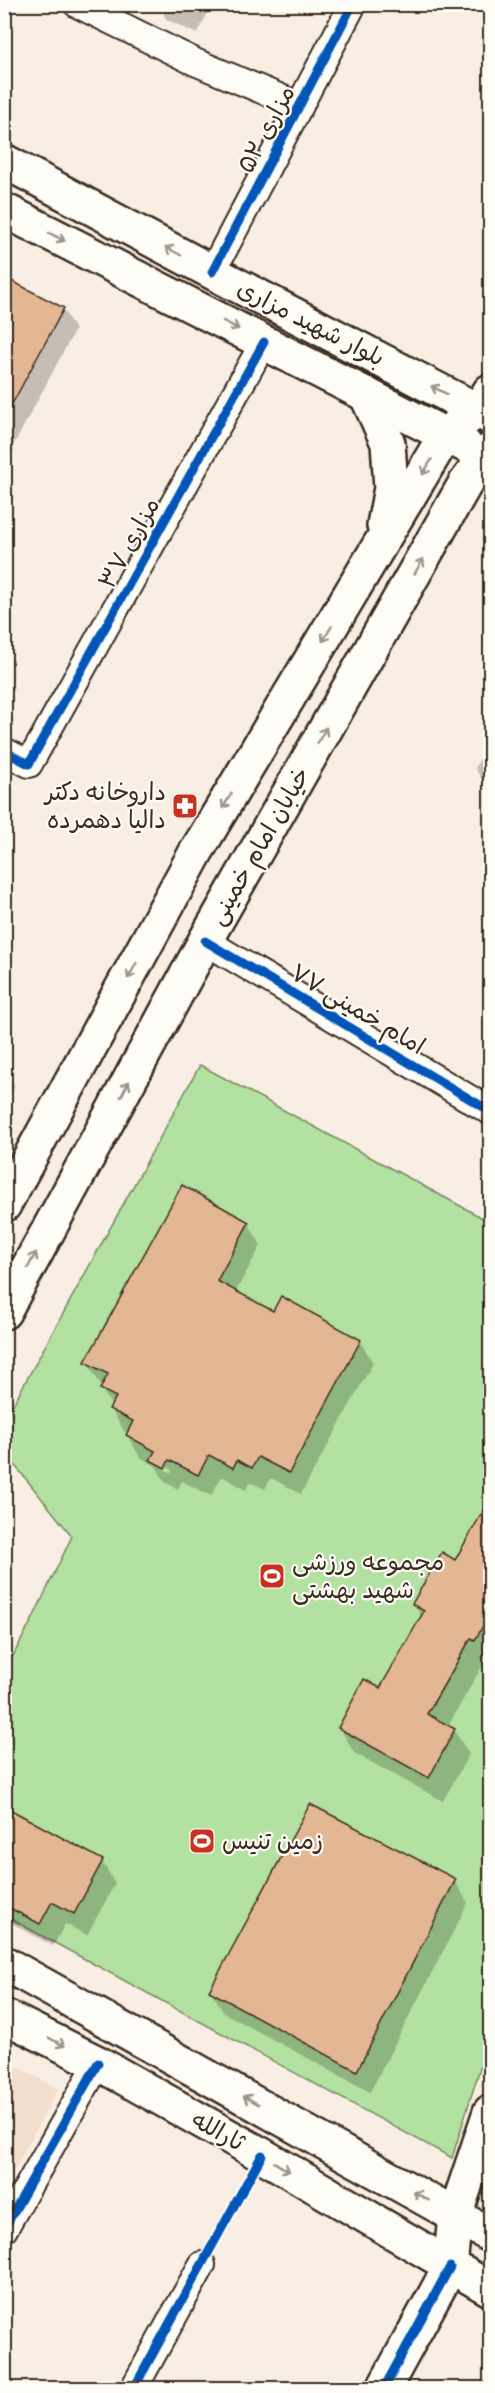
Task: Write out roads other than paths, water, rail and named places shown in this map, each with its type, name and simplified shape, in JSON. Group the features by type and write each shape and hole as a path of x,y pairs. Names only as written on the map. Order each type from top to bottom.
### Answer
{"main road":[{"name":"بلوار شهید مزاری","path":"4,161 212,272 486,406"},
{"name":"بلوار شهید مزاری","path":"4,210 489,455"},
{"path":"366,394 388,443 391,488 379,546"},
{"name":"خیابان امام خمینی","path":"4,1205 196,852 446,434 486,406"},
{"name":"خیابان امام خمینی","path":"4,1312 205,941 465,484 489,455"},
{"name":"ثارالله","path":"4,1963 490,2235"},
{"name":"ثارالله","path":"4,2016 98,2063 262,2155 490,2289"},
{"path":"384,2388 450,2267 455,2216 490,2112"}],"street":[{"path":"77,4 195,62 300,106"},
{"name":"مزاری ۵۲","path":"212,272 353,4"},
{"name":"مزاری ۳۷","path":"4,751 29,764 264,342"},
{"name":"امام خمینی ۷۷","path":"205,941 490,1111"},
{"path":"4,2229 98,2063"},
{"path":"134,2388 202,2265"}],"place":[{"name":"داروخانه دکتر دالیا دهمرده","path":"185,806"},
{"name":"مجموعه ورزشی شهید بهشتی","path":"272,1576"},
{"name":"زمین تنیس","path":"202,1841"}]}
